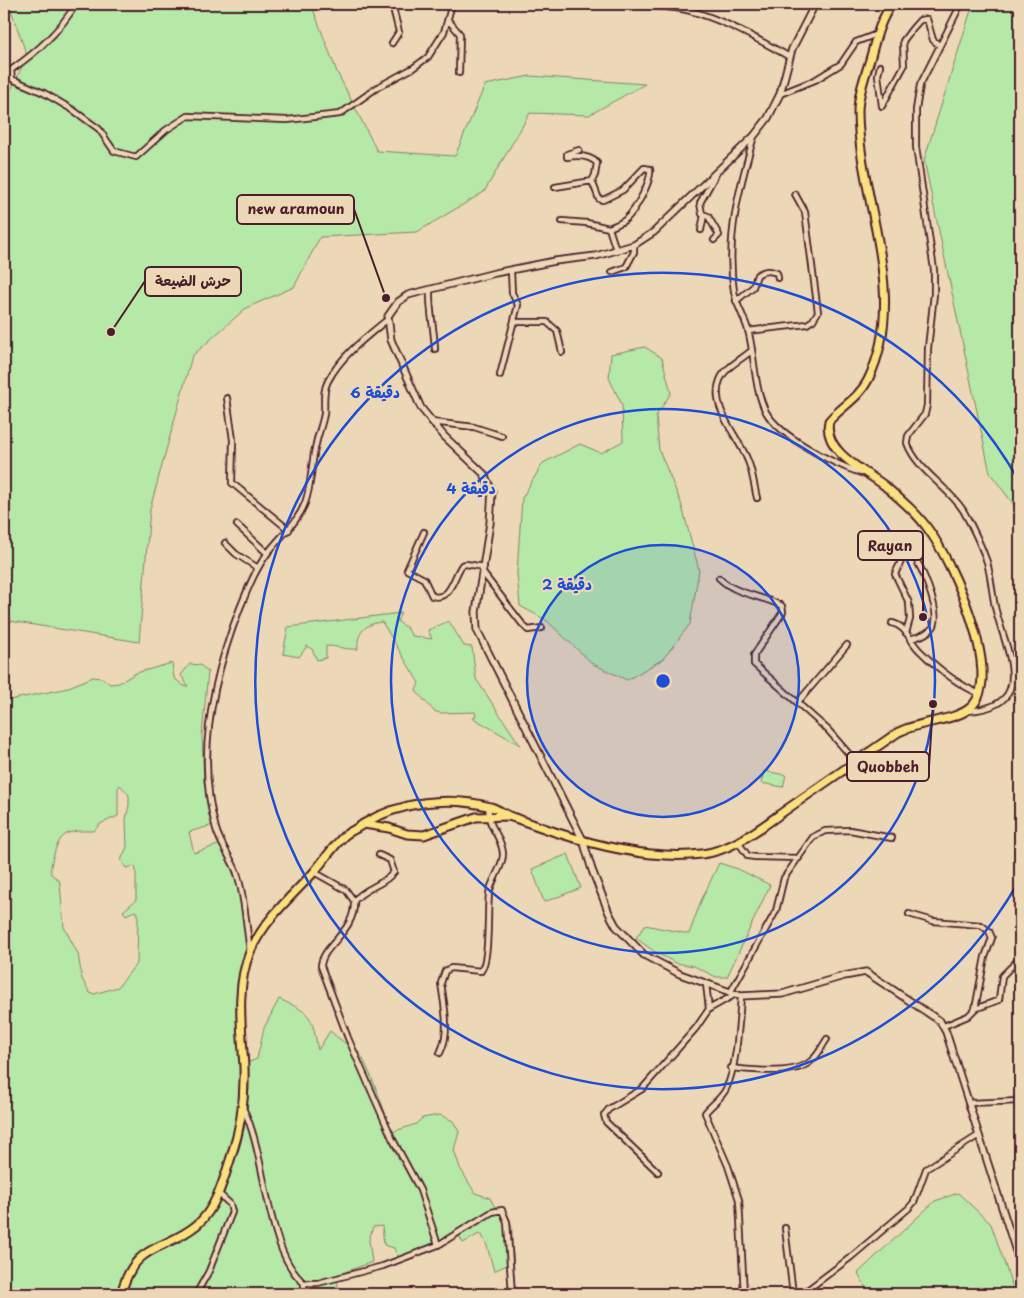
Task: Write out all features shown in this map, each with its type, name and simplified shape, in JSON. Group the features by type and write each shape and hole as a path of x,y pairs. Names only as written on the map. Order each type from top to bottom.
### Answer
{"main road":[{"path":"121,1294 128,1270 138,1258 197,1225 210,1208 232,1155 243,1108 242,996 244,971 250,952 260,934 284,902 314,872 343,837 374,817 403,806 440,802 489,806 509,816 583,840 651,854 673,855 716,852 738,842 904,729 966,711 977,701 982,685 982,662 978,641 951,570 924,523 884,486 836,448 828,427 834,416 862,389 873,368 884,333 885,292 862,153 858,113 860,94 877,34 892,4"},
{"path":"476,817 477,804"},
{"path":"364,824 424,836 476,817 509,816"}],"street":[{"path":"76,4 59,28 42,47 11,70 12,79 44,93 73,110 99,129 111,148 131,157 138,156 166,130 188,116 287,120 340,114 378,87 413,68 428,57 439,41 448,20 452,4"},
{"path":"392,4 399,32 392,43"},
{"path":"636,4 686,10 702,15 738,30 790,57"},
{"path":"250,952 236,873 216,829 207,764 210,712 214,683 234,625 258,568 267,553 289,530 302,512 308,494 316,443 324,414 324,391 327,382 344,358 388,320 398,302 408,295 511,271 616,250 634,245 654,232 754,136 774,110 796,39 815,4"},
{"path":"961,4 920,85 916,110 916,147 934,270 934,294 928,348 927,404 925,414 908,436 906,443 921,464 956,500 974,532 986,561 995,610 1006,646 1009,661 1010,689 993,706 966,711"},
{"path":"880,66 878,74 882,106 904,66 903,41 920,20 926,18 933,40 939,45"},
{"path":"448,20 460,34 459,73"},
{"path":"780,94 815,80 841,64 856,42 877,34"},
{"path":"754,136 736,209 732,263 736,301 748,331 764,404 775,423 818,454 844,467 867,474"},
{"path":"562,221 587,223 609,228 625,220 635,210 649,177 650,169 644,168 623,190 603,200 599,199 592,182 597,163 592,158 583,156 567,157 567,154 578,150"},
{"path":"714,240 719,235 714,225 704,215 700,203 719,168"},
{"path":"555,187 592,182"},
{"path":"748,331 807,324 813,320 818,312 805,212 794,194"},
{"path":"700,230 704,215"},
{"path":"609,228 616,250"},
{"path":"612,272 626,267 634,252 634,245"},
{"path":"500,375 518,305 512,293 511,271"},
{"path":"736,301 753,287 756,275 763,271 777,273 778,278"},
{"path":"430,289 429,305 435,348"},
{"path":"388,320 391,340 421,408 432,422 484,474 492,491 476,612 477,630 583,840 598,889 616,926 649,959 732,994 741,996 776,995 844,976 866,972 944,1026 1020,1264"},
{"path":"515,322 547,322 557,331 562,352"},
{"path":"751,351 724,372 718,394 726,420 748,459 757,498"},
{"path":"227,398 233,440 232,484 289,530"},
{"path":"432,422 474,427 502,436"},
{"path":"236,525 267,553"},
{"path":"424,532 407,570 424,579 432,596 440,597 446,594 462,565 466,564 483,570 523,626 528,630 542,628"},
{"path":"226,543 236,554 258,568"},
{"path":"906,633 910,619 909,604 896,574 905,553 910,552 917,561 930,592 936,616 934,626 929,632 910,639"},
{"path":"719,578 737,590 769,599 782,606 783,612 754,655 753,661 756,667 828,730 856,762"},
{"path":"892,623 902,628 938,668 957,683 980,694"},
{"path":"798,702 847,645"},
{"path":"440,1053 446,1035 442,976 451,968 481,971 486,959 490,892 503,854 501,843 491,828 488,816 489,806"},
{"path":"658,1172 606,1122 604,1115 646,1085 696,1028 708,1009 732,994 776,911 784,878 813,837 825,831 850,830 892,838"},
{"path":"738,842 748,856 755,858 799,858"},
{"path":"379,854 390,860 394,872 390,877 361,893 354,902 351,921 324,957 322,966 348,1038 392,1138 420,1190 438,1245"},
{"path":"314,872 342,886 354,902"},
{"path":"909,914 933,921 981,925 990,930 992,938 985,957 975,1009"},
{"path":"944,1026 968,1016 975,1009 999,1000 1002,976 1020,958"},
{"path":"706,984 708,1009"},
{"path":"741,996 731,1068 726,1089 705,1113 728,1166 739,1200 744,1294"},
{"path":"731,1068 758,1071 797,1068 812,1061 827,1039"},
{"path":"969,1103 1020,1101"},
{"path":"243,1108 257,1148 280,1243 290,1265 304,1283 304,1294"},
{"path":"802,1294 852,1257 909,1208 914,1202 926,1169 979,1135"},
{"path":"196,1294 209,1271 232,1212 230,1204 217,1192"},
{"path":"304,1283 318,1283 382,1266 438,1245 492,1212 502,1210 507,1222 512,1293"},
{"path":"785,1228 793,1294"}],"green space":[{"path":"9,4 311,4 337,72 377,151 455,156 485,85 530,76 645,84 589,115 530,113 484,192 417,232 320,237 294,287 246,308 192,356 150,509 139,642 4,620 4,105 27,56"},
{"path":"973,4 1020,4 1020,513 990,473 924,160"},
{"path":"645,347 662,358 671,393 656,416 659,450 681,503 699,570 690,624 663,659 627,680 593,664 546,620 520,606 517,573 522,498 543,463 580,444 601,453 623,441 622,405 609,378 611,354"},
{"path":"401,613 397,621 407,628 412,636 432,639 428,630 449,621 464,646 472,647 476,679 520,745 473,718 476,716 475,712 440,713 434,711 416,691 419,683 382,622 371,624 363,630 360,634 358,649 326,646 326,658 317,660 312,649 307,646 299,657 283,654 288,627"},
{"path":"172,663 174,678 184,686 188,686 181,675 190,664 200,665 208,672 202,735 204,782 213,825 189,832 194,853 221,844 240,889 248,948 243,970 244,1064 257,1059 264,1028 279,999 298,1008 309,1017 314,1029 318,1050 330,1031 358,1052 372,1077 392,1132 416,1124 422,1118 440,1115 453,1121 459,1132 454,1150 460,1168 475,1193 490,1198 494,1206 505,1212 511,1222 513,1262 494,1271 482,1235 479,1234 463,1243 457,1232 399,1259 394,1248 384,1245 382,1226 373,1227 369,1240 372,1262 337,1275 338,1287 333,1294 314,1294 313,1290 317,1281 315,1279 306,1284 306,1294 4,1294 4,701 64,689 93,677 102,678 110,684 119,683 136,673","holes":["120,785 129,795 126,819 127,847 121,860 126,868 135,866 136,900 123,911 126,915 135,911 138,913 137,963 118,987 94,994 90,993 82,979 78,954 64,927 59,880 51,874 51,864 60,840 68,833 94,831 100,824 118,816 118,788"]},
{"path":"764,771 786,775 783,787 761,783"},
{"path":"568,854 581,888 544,902 532,869"},
{"path":"719,863 738,869 770,885 727,977 716,977 694,966 676,963 655,952 636,938 645,925 689,934 701,901"},
{"path":"958,1193 991,1224 1015,1294 869,1294 858,1273 935,1201"}],"place":[{"name":"new aramoun","path":"386,298"},
{"name":"حرش الضيعة","path":"111,332"},
{"name":"Rayan","path":"923,617"},
{"name":"Quobbeh","path":"933,704"}]}
